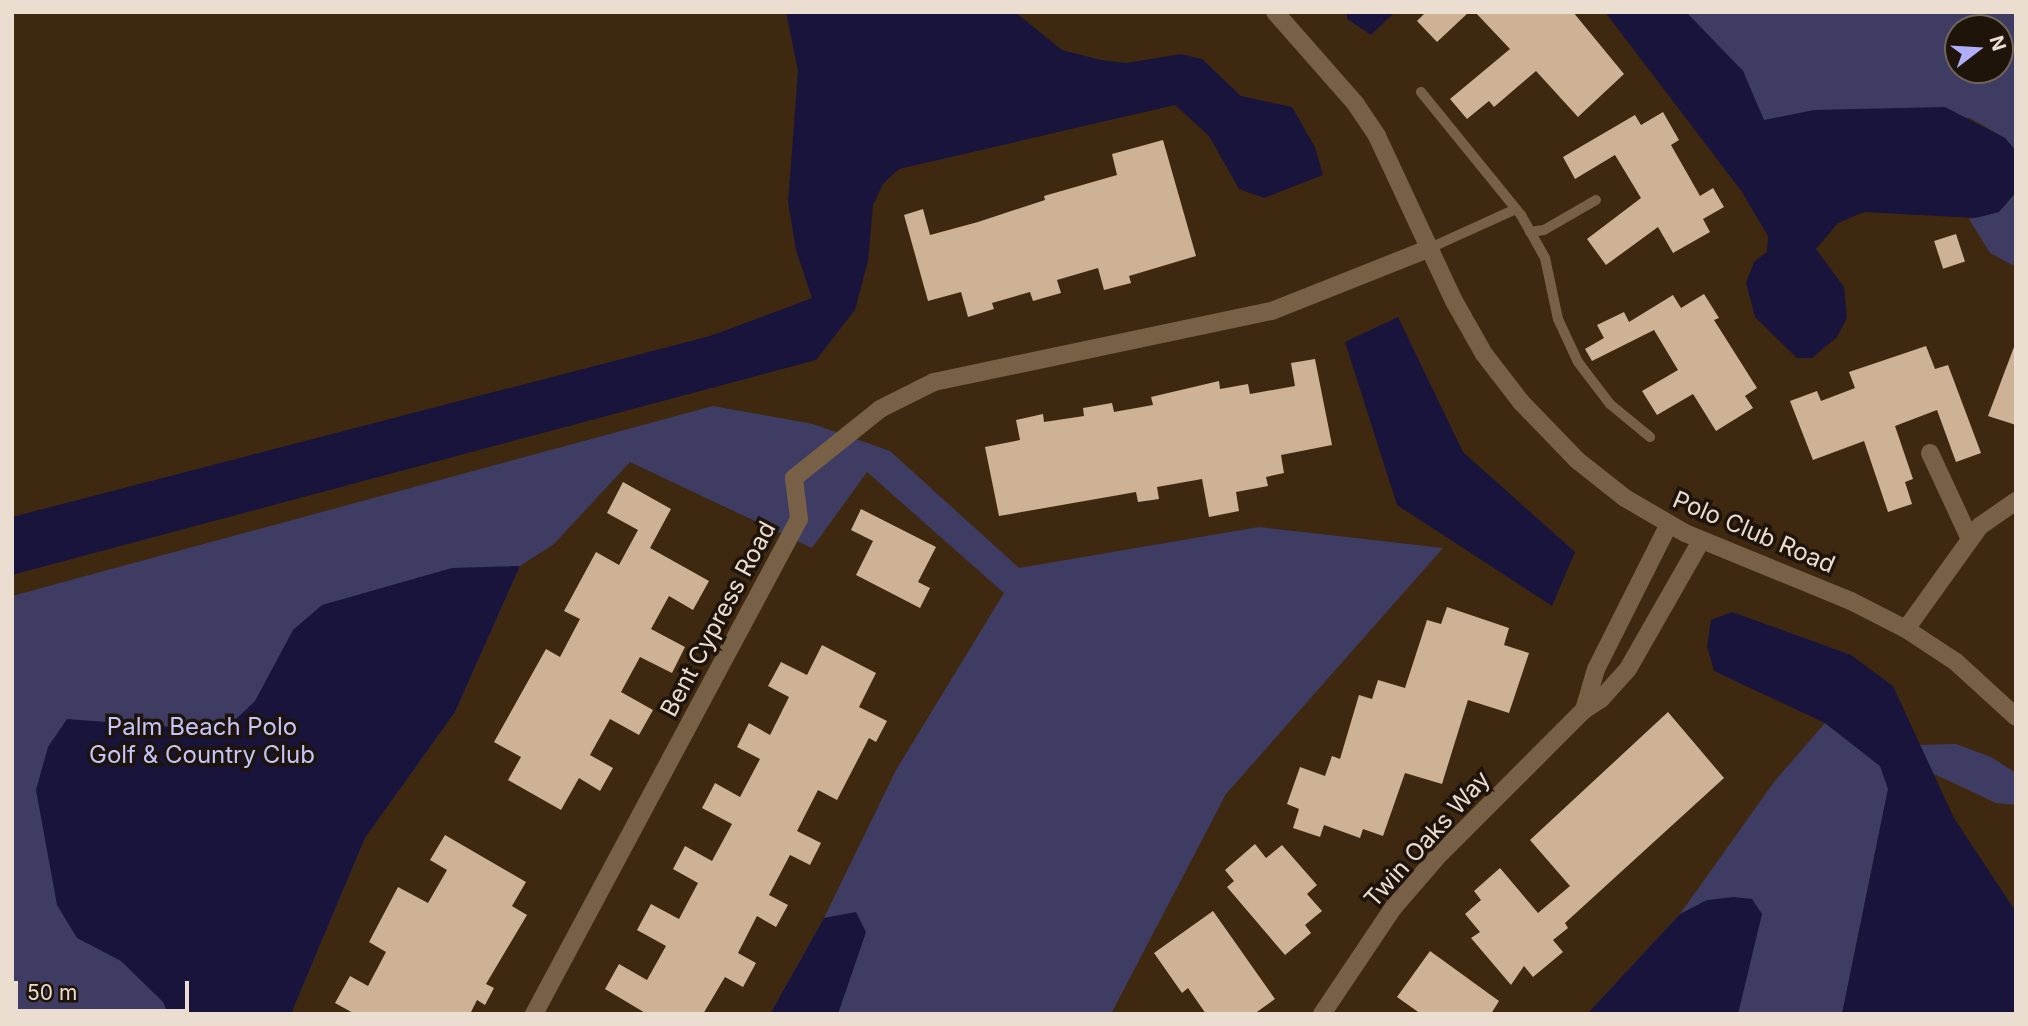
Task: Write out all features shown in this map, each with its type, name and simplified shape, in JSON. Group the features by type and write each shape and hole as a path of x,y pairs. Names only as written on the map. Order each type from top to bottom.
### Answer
{"street":[{"name":"Polo Club Road","path":"1275,12 1355,103 1377,136 1472,333 1521,402 1577,460 1669,524 1701,541 1851,600 1906,629 1956,662 2016,717"},
{"name":"Bent Cypress Road","path":"534,1014 799,519 794,478 880,409 934,382 1272,311 1430,248"},
{"path":"1930,453 1970,539"},
{"path":"1906,629 1970,539 2004,506 2016,501"},
{"name":"Twin Oaks Way","path":"1584,710 1595,670 1669,524"},
{"name":"Twin Oaks Way","path":"1322,1014 1393,908 1437,857 1584,710 1601,699 1628,669 1701,541"}],"lane":[{"path":"1421,92 1516,209 1531,232 1545,258 1558,319 1578,362 1610,404 1650,437"},
{"path":"1531,232 1544,230 1596,200"},
{"path":"1430,248 1516,209"}],"green space":[{"path":"1686,12 2016,12 2016,151 2005,138 1970,118 1763,120 1743,71"},
{"path":"2016,192 2016,267 1990,253 1969,219 1999,212"},
{"name":"Palm Beach Polo Golf & Country Club","path":"713,406 813,424 890,451 1019,568 1259,527 1443,548 1226,794 1111,1014 770,1014 824,918 896,770 1004,593 867,472 812,548 630,462 554,544 520,566 455,712 365,838 291,1014 12,1014 12,596"},
{"path":"1825,723 1880,766 1920,745 1956,744 1991,757 2016,773 2016,805 1996,803 1930,772 1888,789 1842,1014 1587,1014 1680,914 1774,782"}],"shaded area":[{"path":"786,12 1015,12 1062,50 1101,60 1126,63 1181,54 1202,59 1241,96 1292,107 1315,147 1323,175 1264,198 1239,189 1209,136 1175,105 899,169 883,184 873,205 868,261 855,310 816,360 12,575 12,517 710,336 812,298 796,250 788,202 798,71"},
{"path":"1347,12 1395,12 1371,35 1347,19"},
{"path":"1605,12 1686,12 1743,71 1764,120 1814,110 1945,107 2005,138 2016,151 2016,192 1999,212 1975,218 1864,212 1838,223 1816,249 1844,287 1847,318 1837,337 1812,358 1797,358 1755,317 1746,283 1754,262 1767,252 1768,236 1742,192"},
{"path":"1398,317 1463,452 1575,552 1552,606 1397,505 1345,342"},
{"path":"520,566 455,712 365,838 291,1014 168,1014 163,1002 121,961 77,938 57,905 36,790 48,747 67,719 213,728 233,722 255,701 293,630 322,605 452,568"},
{"path":"1732,612 1851,655 1893,686 1954,818 2016,912 2016,1014 1842,1014 1888,789 1880,766 1825,723 1714,671 1707,646 1711,620"},
{"path":"1734,897 1752,899 1762,914 1738,1014 1587,1014 1680,914 1707,900"},
{"path":"856,912 866,932 838,1014 770,1014 824,918"}],"building":[{"path":"1426,12 1469,12 1437,42 1417,21"},
{"path":"1475,12 1573,12 1624,74 1578,117 1536,71 1494,107 1489,101 1467,119 1450,99 1510,49"},
{"path":"1663,112 1679,140 1671,145 1700,196 1713,188 1724,207 1703,219 1710,232 1673,253 1658,227 1606,265 1587,239 1641,198 1615,155 1575,179 1563,157 1635,115 1641,125"},
{"path":"1163,140 1196,256 1129,276 1131,283 1104,290 1098,268 1057,280 1061,293 1033,301 1030,292 992,303 994,309 968,317 961,292 928,301 904,215 923,209 930,235 978,222 1045,200 1044,196 1117,175 1112,154"},
{"path":"1956,234 1965,262 1943,269 1934,241"},
{"path":"1704,294 1719,318 1714,320 1757,388 1745,396 1753,408 1716,431 1693,394 1657,415 1642,391 1678,370 1654,330 1592,361 1585,349 1604,338 1597,325 1624,312 1629,322 1673,295 1681,308"},
{"path":"1926,346 1935,369 1948,365 1981,453 1956,462 1937,410 1895,426 1913,479 1905,482 1912,504 1888,512 1864,441 1813,460 1790,401 1817,391 1821,401 1855,388 1849,372"},
{"path":"2016,347 2016,425 1988,416"},
{"path":"1315,359 1332,445 1281,455 1284,473 1266,477 1268,486 1236,492 1239,511 1209,517 1202,479 1157,487 1159,499 1138,502 1136,492 999,516 985,447 1020,440 1016,420 1043,414 1044,422 1084,416 1083,408 1112,403 1114,412 1153,405 1151,397 1219,381 1220,389 1248,384 1250,394 1295,386 1291,363"},
{"path":"623,482 671,509 650,548 709,581 693,610 669,596 651,629 685,647 672,673 640,657 621,692 653,710 639,735 610,719 590,755 613,768 600,791 579,778 561,810 508,780 521,757 494,742 546,649 560,657 580,619 564,611 596,552 619,565 638,530 607,513"},
{"path":"861,509 936,547 918,582 930,588 920,608 856,575 873,541 851,530"},
{"path":"1447,607 1509,628 1504,645 1529,653 1509,713 1468,700 1442,784 1405,773 1383,836 1363,829 1360,838 1324,825 1320,837 1293,828 1299,809 1287,804 1300,767 1325,776 1332,756 1340,759 1359,695 1372,699 1378,680 1405,688 1427,620 1441,624"},
{"path":"822,645 876,673 859,707 887,721 876,742 869,738 837,800 818,790 797,831 821,843 810,865 790,855 769,895 788,905 776,927 757,916 738,953 756,963 743,987 725,977 703,1014 647,1014 605,989 619,964 647,980 666,946 637,930 651,904 679,919 698,883 673,869 685,846 712,861 732,824 702,808 715,783 740,797 760,759 737,747 749,723 770,735 789,697 768,686 781,662 807,675"},
{"path":"1668,712 1724,778 1565,923 1568,928 1553,940 1563,952 1533,977 1524,966 1511,985 1471,938 1480,932 1465,914 1481,900 1474,891 1500,868 1538,913 1570,886 1530,840"},
{"path":"445,835 526,882 512,906 527,915 486,984 494,988 485,1005 477,1000 470,1014 355,1014 335,1003 350,976 368,986 386,952 369,942 398,887 428,903 447,870 430,860"},
{"path":"1255,844 1266,858 1282,845 1317,885 1307,894 1322,911 1305,925 1311,933 1285,955 1227,887 1234,881 1225,870"},
{"path":"1213,911 1275,999 1254,1014 1206,1014 1188,988 1182,993 1154,953"},
{"path":"1430,951 1499,1001 1491,1014 1421,1014 1397,997"}]}
